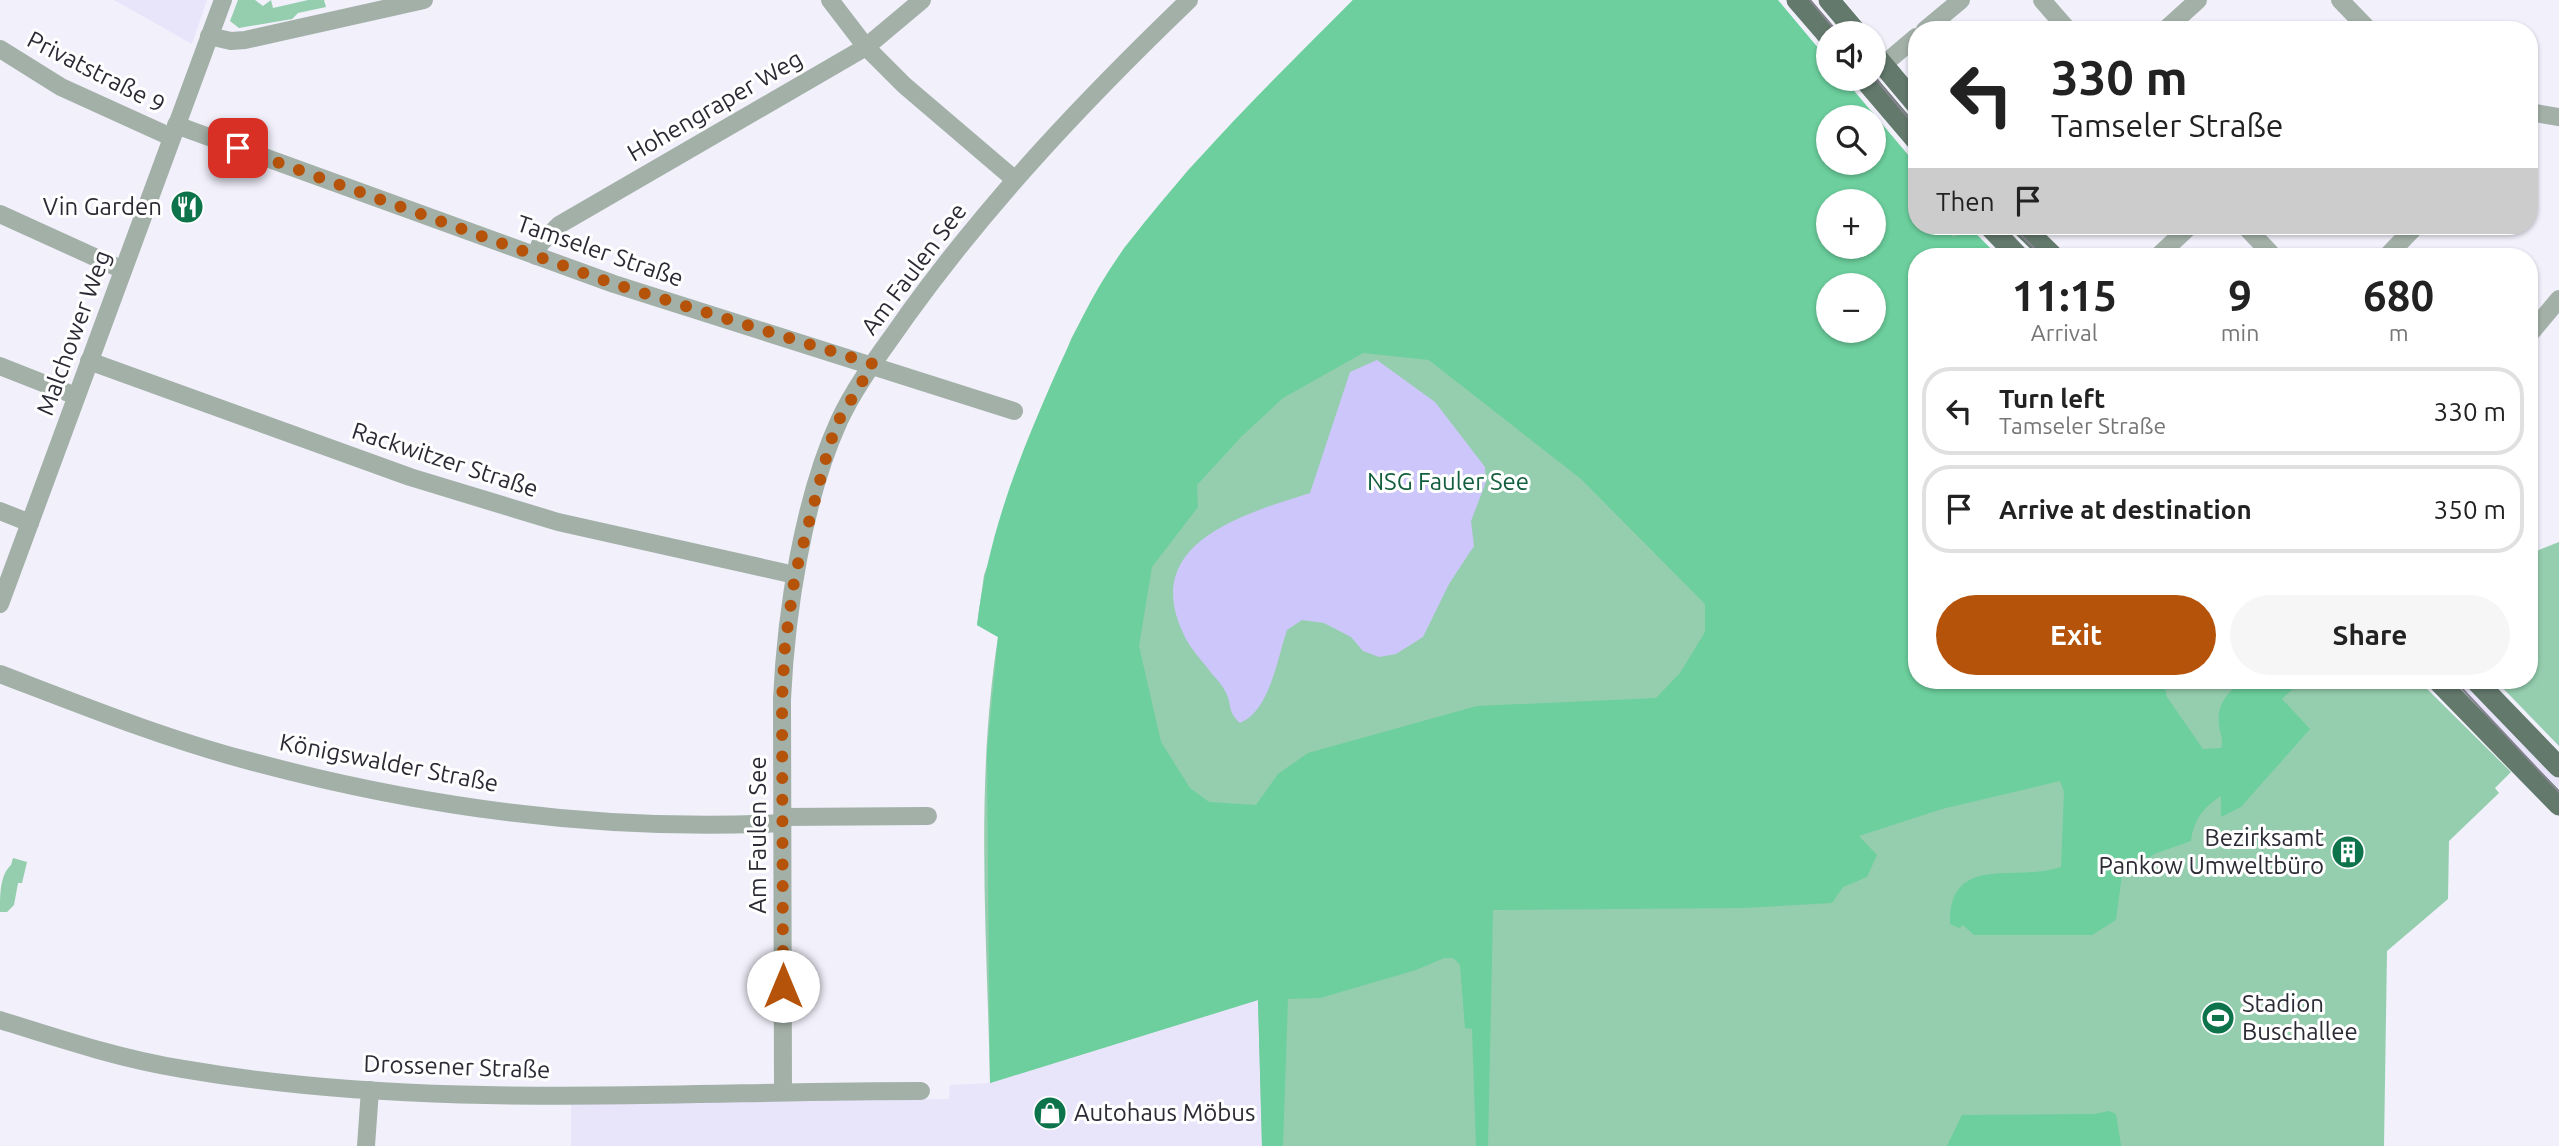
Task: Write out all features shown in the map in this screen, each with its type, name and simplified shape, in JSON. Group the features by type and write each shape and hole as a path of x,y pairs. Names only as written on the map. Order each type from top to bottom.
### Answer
{"main road":[{"path":"1797,0 1816,22"},
{"path":"1829,0 1847,21"},
{"path":"1886,68 1908,94"},
{"path":"1874,91 1908,131"},
{"path":"1998,235 2010,248"},
{"path":"2031,235 2045,248"},
{"path":"2446,689 2559,806"},
{"path":"2484,689 2559,767"}],"street":[{"name":"Malchower Weg","path":"0,604 223,0"},
{"path":"209,36 231,41 245,40 424,0"},
{"path":"830,0 866,47 904,85 1014,179"},
{"name":"Hohengraper Weg","path":"536,256 550,233 566,220 866,47 922,0"},
{"name":"Am Faulen See","path":"783,1091 782,685 795,575 830,443 840,418 873,364 935,277 1014,179 1094,91 1189,0"},
{"path":"1936,21 1961,0"},
{"path":"2042,0 2060,21"},
{"path":"2175,21 2198,0"},
{"path":"2340,0 2360,21"},
{"path":"1886,56 1908,42"},
{"name":"Privatstraße 9","path":"0,49 61,87 173,131"},
{"path":"2538,114 2559,117"},
{"name":"Tamseler Straße","path":"173,131 614,284 873,364 1014,411"},
{"path":"0,214 123,270"},
{"path":"2167,248 2180,235"},
{"path":"2253,235 2266,248"},
{"path":"2395,248 2407,235"},
{"path":"2538,324 2559,299"},
{"name":"Rackwitzer Straße","path":"89,361 410,477 558,522 795,575"},
{"path":"0,366 76,396"},
{"path":"0,511 30,523"},
{"name":"Königswalder Straße","path":"0,674 166,735 244,760 407,796 553,818 707,825 928,816"},
{"name":"Drossener Straße","path":"0,1020 82,1046 181,1069 370,1090 471,1095 921,1091"},
{"path":"366,1146 370,1090"}],"shaded area":[{"path":"114,0 207,0 192,44"},
{"path":"1377,360 1435,402 1485,467 1486,482 1471,521 1474,546 1449,584 1423,637 1396,654 1379,657 1363,651 1351,637 1324,623 1302,620 1287,630 1265,696 1250,717 1240,723 1231,711 1222,687 1184,635 1174,603 1175,577 1187,555 1205,537 1256,511 1310,493 1350,372"},
{"path":"2453,689 2478,689 2502,720 2559,779 2559,789 2549,779 2546,782"},
{"path":"1258,1000 1262,1146 571,1146 571,1102 764,1098 949,1099 950,1085 990,1083"}],"green space":[{"path":"238,0 255,0 263,6 271,0 273,8 308,0 324,0 326,7 298,13 292,19 239,28 230,21"},
{"name":"NSG Fauler See","path":"1353,0 1777,0 1816,46 1816,91 1854,91 1866,105 1816,105 1816,175 1886,175 1886,129 1908,155 1908,235 1977,235 1990,248 1908,248 1908,689 2427,689 2511,772 2495,788 2499,793 2449,841 2448,899 2387,951 2384,1146 1262,1146 1258,1000 990,1083 985,804 991,692 998,637 977,625 984,575 1071,339 1124,248 1189,169"},
{"name":"NSG Fauler See","path":"1353,0 1778,0 1816,45 1816,91 1854,91 1866,105 1816,105 1816,175 1886,175 1886,129 1908,155 1908,235 1977,235 1990,248 1908,248 1908,689 2165,689 2167,697 2203,749 2221,748 2220,709 2233,689 2293,689 2282,699 2310,729 2241,807 2221,817 2221,796 2200,815 2191,841 2154,854 2135,869 2122,874 2116,920 2092,935 1974,935 1963,925 1959,928 1950,924 1953,902 1960,887 1973,879 1988,874 2043,871 2061,867 2064,792 2060,781 1942,809 1859,836 1877,855 1867,877 1843,887 1832,903 1744,908 1493,910 1488,1146 1476,1146 1472,1029 1465,1028 1460,965 1453,958 1444,958 1416,970 1320,998 1288,999 1283,1146 1262,1146 1258,1000 990,1083 987,752 998,637 977,625 988,561 1027,441 1085,312 1126,246 1207,150","holes":["1363,353 1429,360 1581,479 1705,604 1705,632 1680,673 1656,698 1477,706 1308,753 1278,774 1256,805 1209,802 1190,788 1161,742 1139,646 1152,567 1198,507 1197,485 1242,436 1283,398"]},
{"path":"2559,542 2559,746 2504,689 2538,689 2538,550"},
{"path":"13,858 27,862 22,883 18,883 14,905 7,912 0,912 3,880"},
{"path":"2109,1111 2116,1114 2121,1146 1947,1146 1962,1115 2094,1114"}],"tram line":[{"path":"1810,0 1828,21"},
{"path":"1886,91 1908,117"},
{"path":"2021,235 2034,248"},
{"path":"2462,689 2559,792"}],"place":[{"name":"Vin Garden","path":"187,207"},
{"name":"Bezirksamt Pankow Umweltbüro","path":"2348,852"},
{"name":"Stadion Buschallee","path":"2218,1018"},
{"name":"Autohaus Möbus","path":"1050,1113"}],"route":[{"path":"238,148 614,284 873,364 840,418 830,443 795,575 785,645 782,699 783,986"}]}
